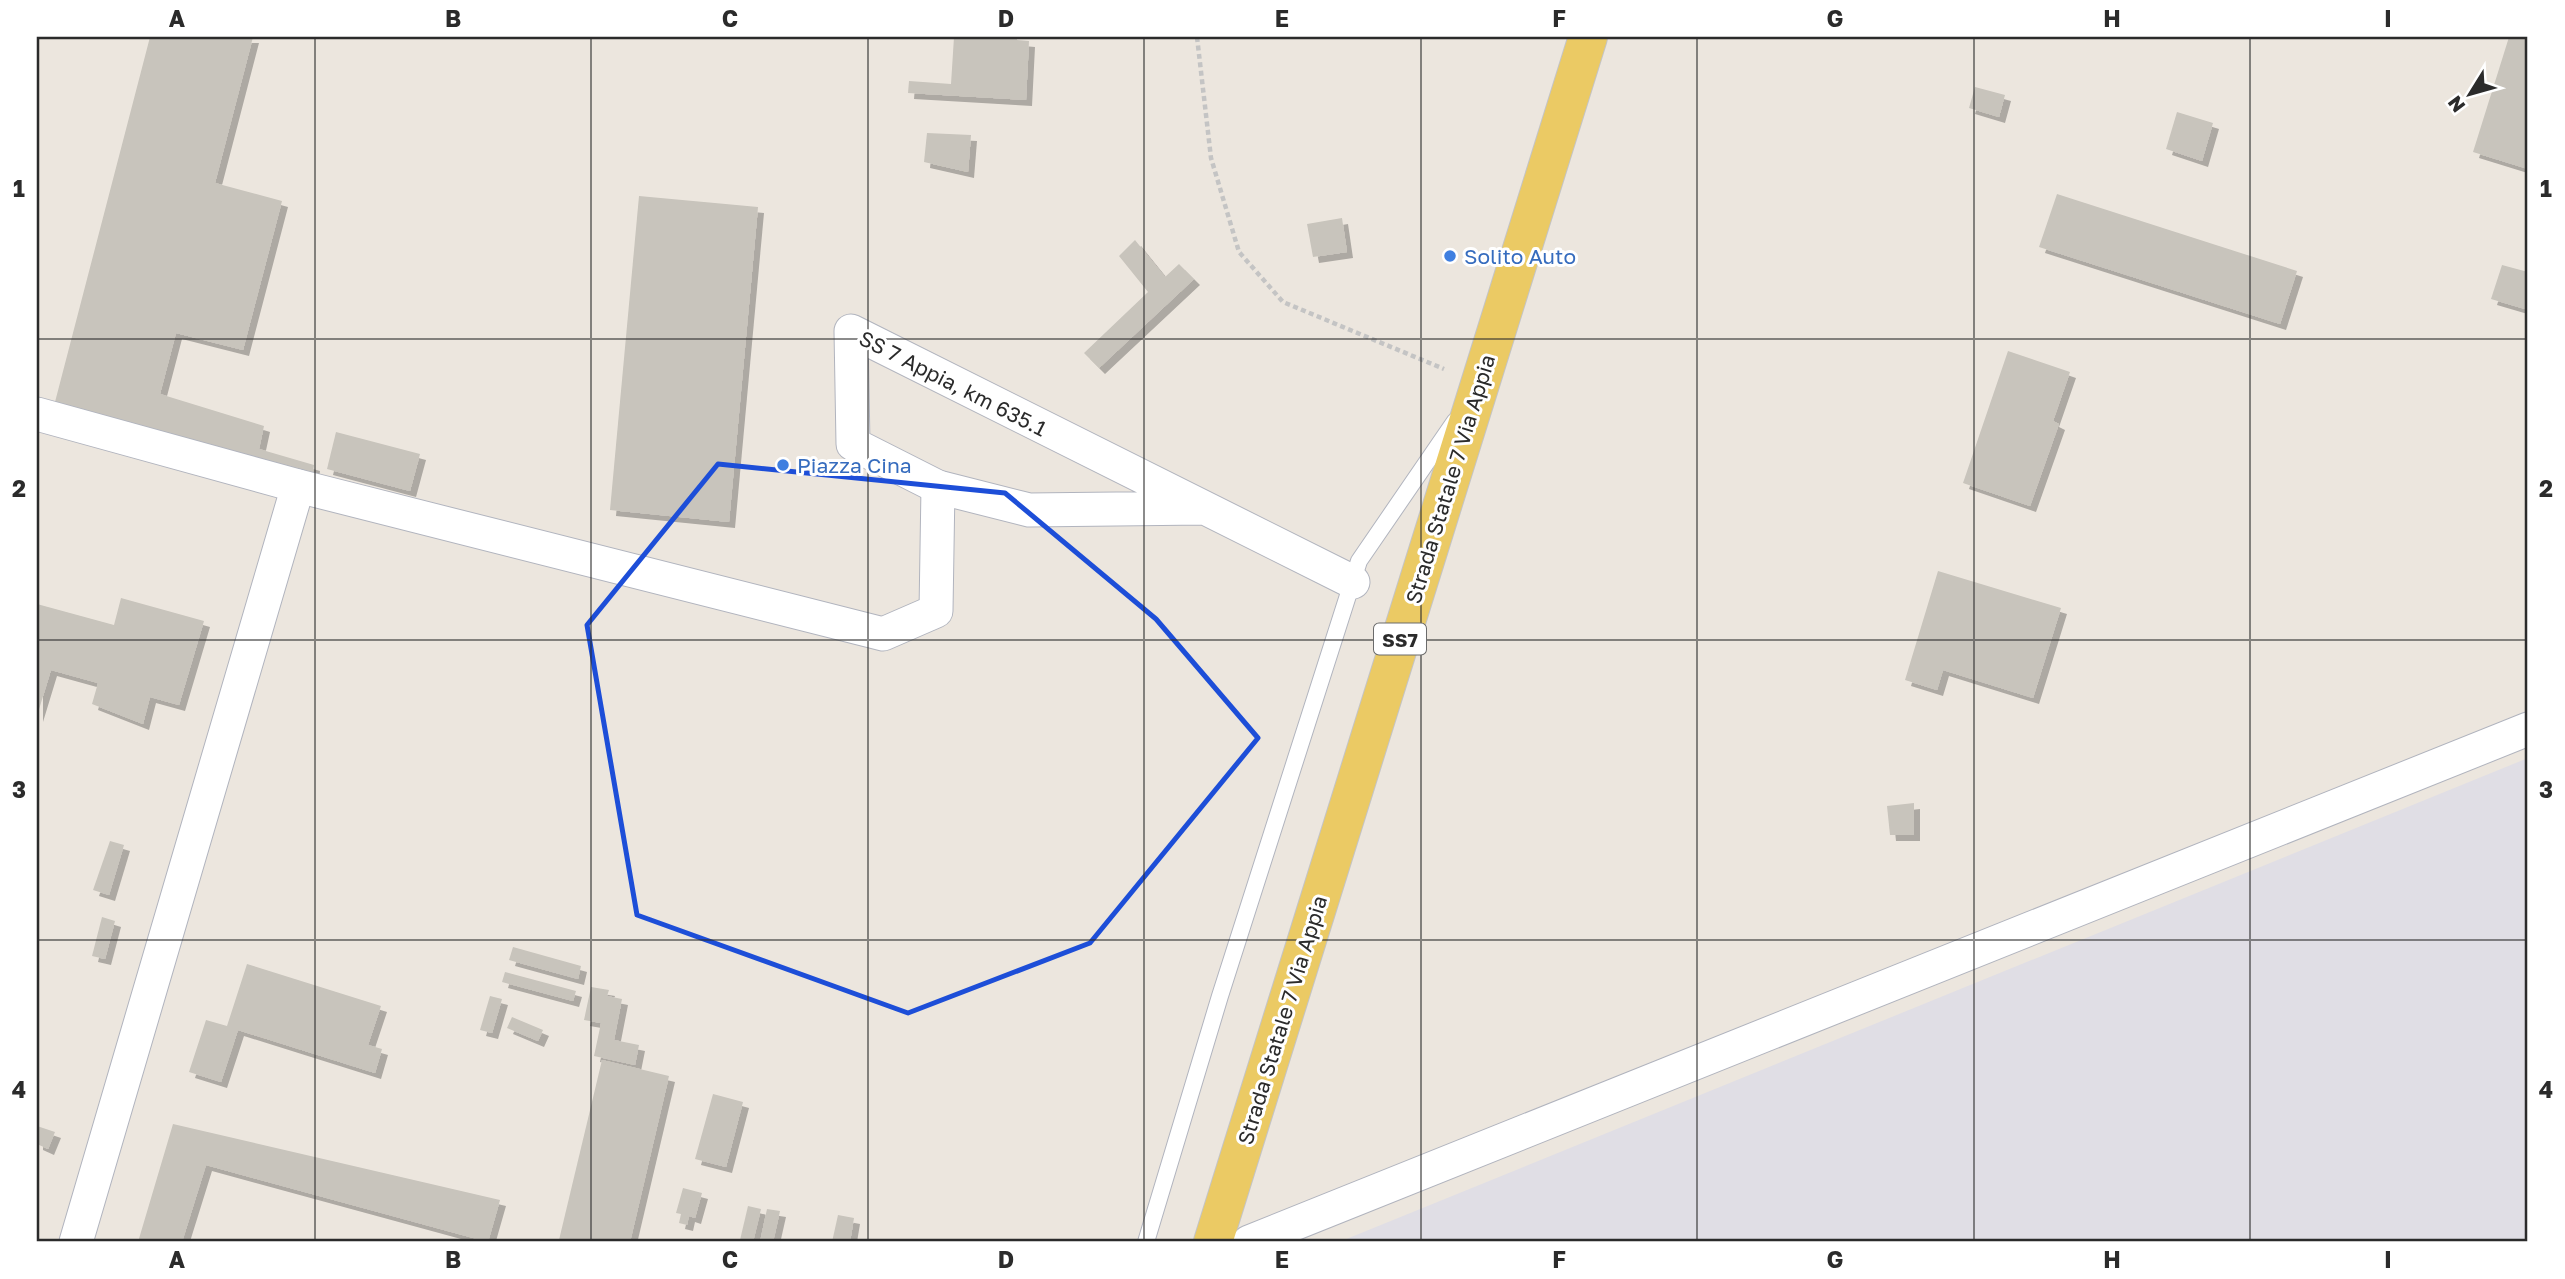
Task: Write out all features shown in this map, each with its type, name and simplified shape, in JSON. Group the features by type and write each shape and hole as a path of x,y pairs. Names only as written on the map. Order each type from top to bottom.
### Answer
{"main road":[{"name":"Strada Statale 7 Via Appia","path":"1213,1242 1588,37"}],"street":[{"name":"SS 7 Appia, km 635.1","path":"1204,508 1030,510 938,487 853,444 851,331 1353,582"},
{"path":"37,414 298,486 883,634 936,611 938,487"},
{"path":"76,1242 298,486"},
{"path":"1249,1242 2528,729"}],"lane":[{"path":"1146,1242 1220,996 1359,561 1480,384"}],"path":[{"path":"1197,37 1211,158 1239,251 1283,302 1480,384"}],"highlighted area":[{"path":"718,464 1005,493 1156,619 1258,738 1090,943 908,1013 637,915 587,625"}],"shaded area":[{"path":"2528,758 2528,1242 1339,1242"}],"building":[{"path":"150,37 253,37 215,183 282,201 243,350 176,333 160,394 264,426 259,449 314,465 313,472 55,402"},
{"path":"954,37 1017,37 1017,40 1029,41 1026,100 908,93 909,81 951,84"},
{"path":"2509,37 2528,37 2528,169 2473,152"},
{"path":"1975,87 2005,95 1999,117 1969,108"},
{"path":"2177,112 2213,123 2202,161 2166,149"},
{"path":"927,133 971,135 968,172 924,162"},
{"path":"2057,194 2297,271 2280,324 2039,247"},
{"path":"639,196 758,207 729,522 610,510"},
{"path":"1342,218 1347,252 1313,257 1307,224"},
{"path":"1135,240 1165,277 1179,264 1194,279 1099,368 1084,353 1148,292 1119,256"},
{"path":"2502,265 2528,272 2525,309 2491,299"},
{"path":"2008,351 2070,372 2053,421 2059,424 2030,506 1963,483"},
{"path":"336,432 420,454 410,491 327,469"},
{"path":"1938,571 2061,608 2033,698 1943,670 1937,690 1905,680"},
{"path":"121,598 204,621 179,705 150,697 143,724 92,704 98,683 51,670 37,716 37,604 114,625"},
{"path":"1914,803 1914,835 1890,835 1887,806"},
{"path":"110,841 124,845 109,895 93,890"},
{"path":"102,917 115,921 105,959 92,956"},
{"path":"513,947 581,966 578,979 509,960"},
{"path":"247,964 381,1006 368,1045 382,1049 375,1073 238,1030 221,1082 189,1072 206,1020 227,1026"},
{"path":"505,972 576,991 573,1001 502,982"},
{"path":"591,987 609,990 607,996 622,999 614,1040 639,1045 635,1065 594,1056 601,1023 584,1020"},
{"path":"490,996 502,999 492,1033 480,1030"},
{"path":"512,1017 543,1030 538,1041 507,1028"},
{"path":"602,1060 669,1076 630,1242 568,1242 559,1240"},
{"path":"713,1094 743,1102 726,1167 695,1159"},
{"path":"173,1124 500,1200 488,1242 206,1165 182,1242 138,1242"},
{"path":"37,1126 55,1132 48,1149 37,1144"},
{"path":"683,1188 702,1193 695,1218 689,1216 687,1225 679,1223 681,1214 676,1213"},
{"path":"748,1206 761,1209 753,1242 740,1240"},
{"path":"767,1209 780,1211 773,1242 760,1242"},
{"path":"838,1215 854,1218 850,1242 832,1242"}],"place":[{"name":"Solito Auto","path":"1450,256"},
{"name":"Piazza Cina","path":"783,465"}]}
